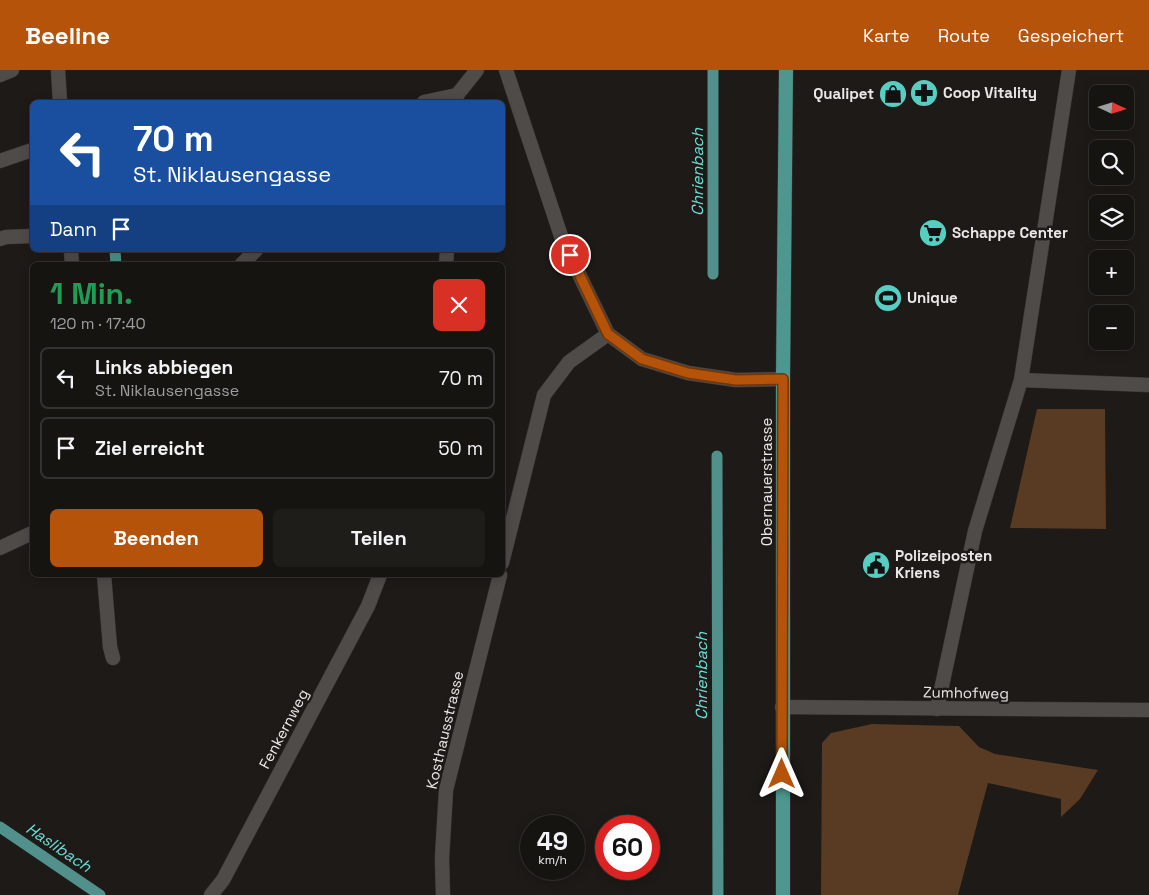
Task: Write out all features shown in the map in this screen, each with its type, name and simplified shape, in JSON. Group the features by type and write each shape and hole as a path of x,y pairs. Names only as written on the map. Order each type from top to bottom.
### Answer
{"main road":[{"name":"Obernauerstrasse","path":"783,895 783,379 786,70"}],"street":[{"path":"0,75 12,70"},
{"path":"58,70 60,100"},
{"path":"457,99 477,70"},
{"path":"506,70 562,239 608,334 642,359 688,373 736,380 783,379"},
{"path":"937,709 975,531 1021,380 1069,70"},
{"path":"0,161 30,151"},
{"path":"0,239 6,236 30,236"},
{"path":"243,262 254,252"},
{"path":"505,551 544,395 569,362 608,334"},
{"path":"1021,380 1149,385"},
{"path":"0,548 30,534"},
{"path":"104,577 110,647 113,658"},
{"name":"Fenkernweg","path":"211,895 222,880 359,623 379,577"},
{"name":"Kosthausstrasse","path":"443,895 442,858 446,790 499,577"},
{"name":"Zumhofweg","path":"782,707 1149,710"}],"shaded area":[{"path":"1037,409 1105,409 1106,529 1010,528"},
{"path":"872,724 959,726 979,747 995,754 1098,770 1080,799 1061,817 1061,799 988,783 958,895 821,895 822,743 831,733"}],"waterway":[{"name":"Chrienbach","path":"713,70 713,274"},
{"path":"115,252 116,262"},
{"name":"Chrienbach","path":"717,456 718,895"},
{"name":"Haslibach","path":"0,827 100,895"}],"place":[{"name":"Coop Vitality","path":"924,93"},
{"name":"Qualipet","path":"893,94"},
{"name":"Schappe Center","path":"933,233"},
{"name":"Unique","path":"888,298"},
{"name":"Polizeiposten Kriens","path":"876,565"}],"route":[{"path":"570,255 608,334 642,359 688,373 736,380 783,379 782,774"}]}
